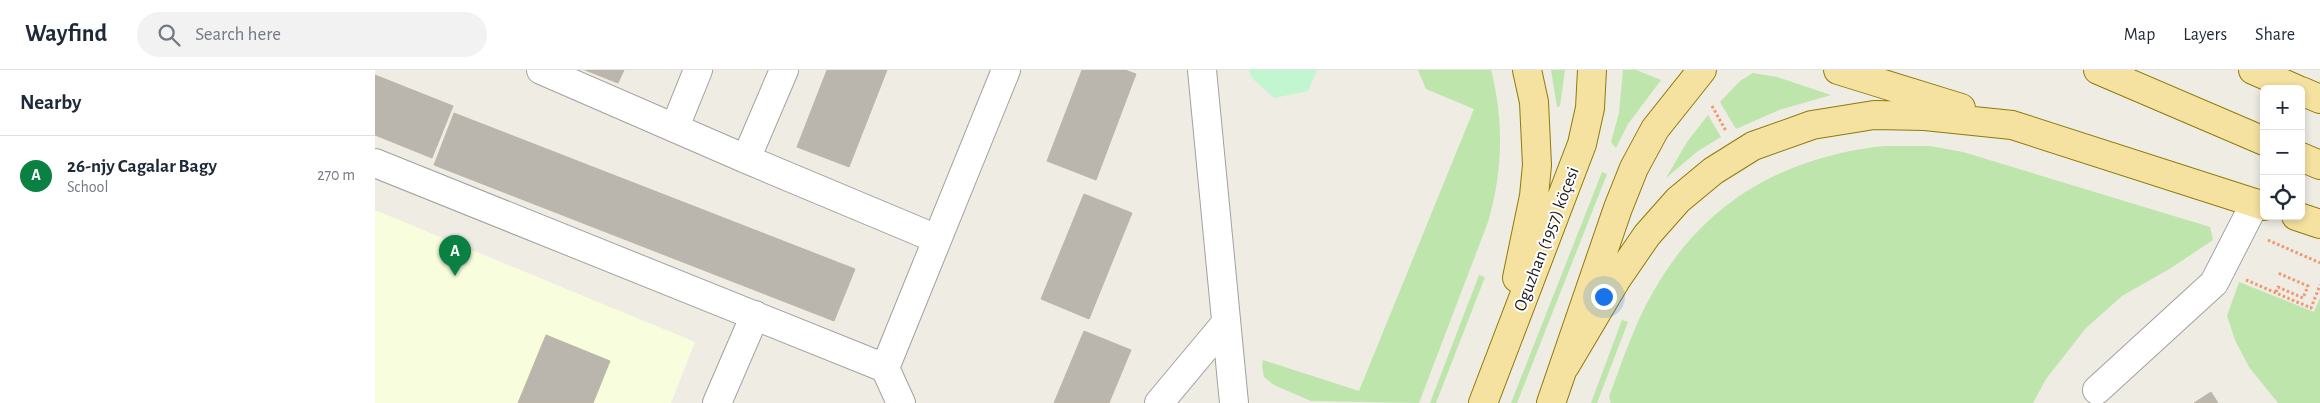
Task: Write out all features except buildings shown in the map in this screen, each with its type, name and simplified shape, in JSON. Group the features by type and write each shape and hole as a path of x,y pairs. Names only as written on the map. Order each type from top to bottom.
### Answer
{"main road":[{"path":"1502,355 1534,196 1537,165 1534,102 1527,70"},
{"name":"Oguzhan (1957) köçesi","path":"1483,403 1582,144 1590,108 1592,70"},
{"path":"1551,403 1618,208 1634,168 1655,129 1702,70"},
{"path":"1838,70 2260,204"},
{"path":"2098,70 2260,139"},
{"path":"2253,70 2287,85"},
{"path":"2305,93 2320,99"},
{"path":"1565,366 1616,280 1647,235 1678,200 1713,171 1753,146 1812,124 1874,115 1925,116 2012,125"},
{"path":"2305,159 2320,165"},
{"path":"2305,219 2320,224"}],"lane":[{"path":"541,70 937,239"},
{"path":"675,127 698,70"},
{"path":"746,159 783,70"},
{"path":"885,368 1006,70"},
{"path":"1202,70 1234,403"},
{"path":"375,163 885,368 901,403"},
{"path":"2097,390 2214,284 2260,204"},
{"path":"717,403 755,315"},
{"path":"1159,403 1225,324"}],"path":[{"path":"1712,106 1730,138"},
{"path":"2264,238 2320,262"},
{"path":"2249,272 2246,280 2311,308 2320,285"},
{"path":"2275,292 2278,287 2303,298 2309,286 2278,273"}],"shaded area":[{"path":"1249,70 1317,70 1308,91 1274,98 1252,78"},
{"path":"375,210 695,342 671,403 375,403"}],"green space":[{"path":"1418,70 1491,70 1498,108 1500,146 1497,184 1488,222 1419,403 1311,401 1274,385 1264,377 1263,360 1359,391 1474,109 1426,89"},
{"path":"1551,70 1565,70 1560,106 1557,107"},
{"path":"1623,70 1636,70 1661,80 1628,124 1616,148 1611,142 1619,113"},
{"path":"1753,73 1777,77 1831,95 1779,110 1736,129 1720,102 1740,81"},
{"path":"1708,115 1721,137 1698,151 1666,178 1687,142"},
{"path":"1884,146 1930,146 1963,152 2210,227 2213,240 2171,268 2122,296 2086,328 2046,379 2033,403 1611,403 1609,397 1646,305 1673,260 1696,233 1722,209 1750,189 1780,173 1812,161 1847,152"},
{"path":"1602,172 1607,174 1517,403 1511,403"},
{"path":"1479,275 1485,277 1436,403 1430,403"},
{"path":"2239,282 2314,312 2320,298 2320,403 2278,403 2249,367 2235,340 2227,316"},
{"path":"1622,320 1628,322 1597,403 1591,403"}],"place":[{"name":"26-njy Cagalar Bagy","path":"455,276"}]}
